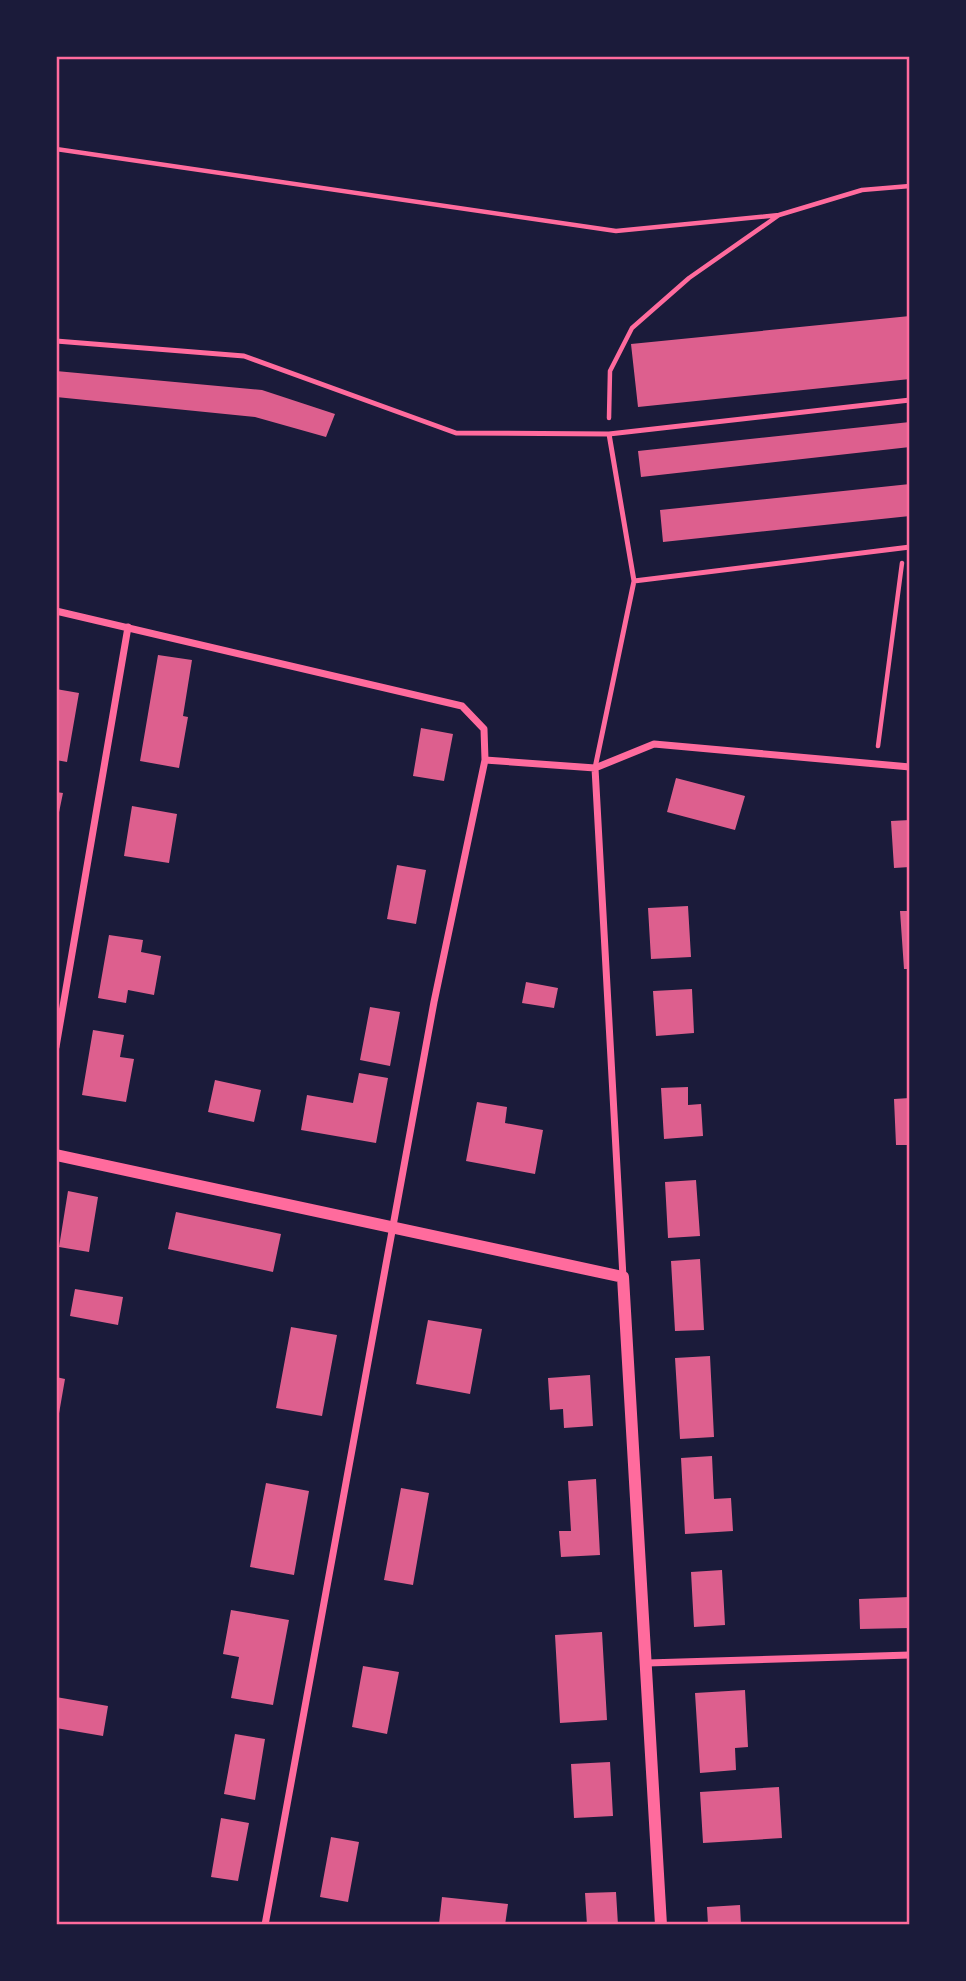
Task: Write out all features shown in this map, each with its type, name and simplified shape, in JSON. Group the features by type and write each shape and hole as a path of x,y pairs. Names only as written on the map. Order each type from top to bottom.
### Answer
{"street":[{"path":"56,611 462,706 484,729 485,760 434,1002 265,1925"},
{"path":"56,1047 128,627"},
{"path":"485,760 595,768 654,744 910,767"},
{"path":"595,768 661,1925"},
{"path":"56,1155 623,1277"},
{"path":"647,1663 910,1655"}],"lane":[{"path":"56,341 244,356 456,433 609,433 910,400"},
{"path":"595,768 634,581 609,433"},
{"path":"634,581 907,547"}],"path":[{"path":"56,149 616,231 779,215 862,190 910,186"},
{"path":"609,433 610,372 632,328 689,278 779,215"},
{"path":"875,764 907,547"}],"building":[{"path":"910,316 910,379 638,407 631,344"},
{"path":"56,371 262,390 335,414 326,437 255,417 56,397"},
{"path":"910,422 910,447 641,477 638,451"},
{"path":"910,484 910,516 663,542 660,510"},
{"path":"158,655 192,660 183,716 188,717 179,768 140,761"},
{"path":"56,689 79,693 67,762 56,760"},
{"path":"421,728 453,734 444,781 413,776"},
{"path":"676,778 745,796 735,830 667,812"},
{"path":"56,792 63,793 57,822 56,822"},
{"path":"132,806 177,814 169,863 124,856"},
{"path":"910,820 910,867 894,868 891,821"},
{"path":"397,865 426,870 416,924 387,919"},
{"path":"688,906 691,957 651,959 648,908"},
{"path":"900,911 910,911 910,969 904,969"},
{"path":"109,935 143,940 141,952 161,956 154,995 128,990 126,1003 98,998"},
{"path":"526,982 558,988 554,1008 522,1003"},
{"path":"692,989 694,1033 656,1036 653,991"},
{"path":"370,1007 400,1012 390,1066 360,1060"},
{"path":"93,1030 124,1035 120,1057 134,1059 126,1102 82,1095"},
{"path":"359,1073 388,1078 376,1143 301,1130 307,1095 353,1103"},
{"path":"215,1080 261,1090 254,1122 208,1112"},
{"path":"688,1087 688,1105 701,1104 703,1136 664,1139 661,1088"},
{"path":"910,1098 910,1145 896,1145 894,1099"},
{"path":"477,1102 507,1107 505,1123 543,1130 535,1174 466,1161"},
{"path":"696,1180 700,1236 668,1238 665,1182"},
{"path":"68,1191 98,1197 89,1252 59,1247"},
{"path":"176,1212 281,1234 273,1272 168,1249"},
{"path":"700,1259 704,1330 675,1331 671,1261"},
{"path":"75,1289 123,1297 118,1325 70,1316"},
{"path":"428,1320 482,1329 470,1394 416,1384"},
{"path":"291,1327 337,1335 322,1416 276,1408"},
{"path":"710,1356 714,1437 680,1439 675,1358"},
{"path":"590,1375 593,1426 564,1428 563,1409 550,1410 548,1378"},
{"path":"56,1377 65,1379 57,1425 56,1425"},
{"path":"712,1456 714,1499 731,1498 733,1531 685,1534 681,1458"},
{"path":"596,1479 600,1555 561,1557 559,1531 571,1531 568,1481"},
{"path":"266,1483 309,1491 294,1575 250,1567"},
{"path":"401,1488 429,1493 413,1585 384,1580"},
{"path":"722,1570 725,1625 694,1627 691,1572"},
{"path":"910,1597 910,1628 860,1629 859,1599"},
{"path":"231,1610 289,1620 273,1705 231,1698 239,1657 223,1654"},
{"path":"602,1632 607,1720 560,1723 555,1635"},
{"path":"363,1666 399,1672 387,1734 352,1727"},
{"path":"745,1690 748,1747 735,1748 736,1770 700,1773 695,1693"},
{"path":"56,1697 108,1706 103,1736 56,1728"},
{"path":"235,1734 265,1739 255,1800 224,1794"},
{"path":"610,1762 613,1816 574,1818 571,1764"},
{"path":"779,1787 782,1838 703,1843 700,1792"},
{"path":"221,1818 249,1823 238,1881 211,1877"},
{"path":"331,1837 359,1842 348,1902 320,1897"},
{"path":"616,1892 618,1925 587,1925 585,1893"},
{"path":"442,1897 508,1904 505,1925 439,1924"},
{"path":"740,1905 741,1925 708,1925 707,1907"}]}
